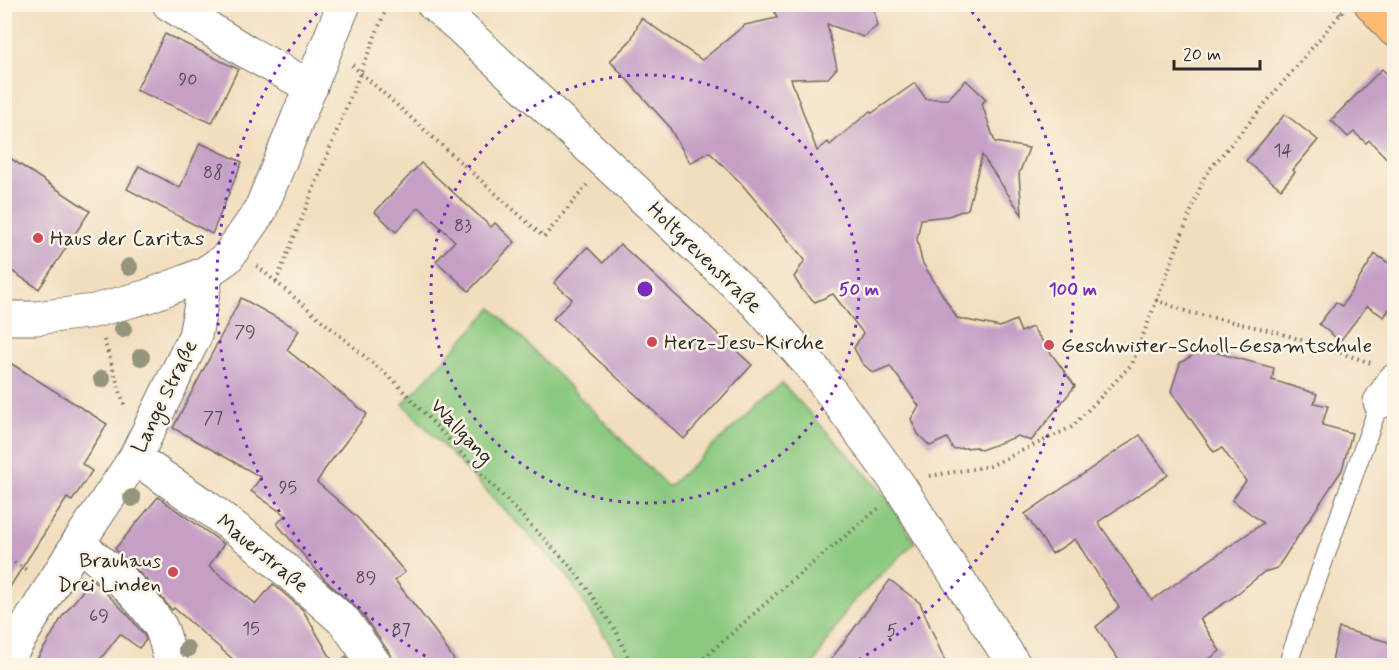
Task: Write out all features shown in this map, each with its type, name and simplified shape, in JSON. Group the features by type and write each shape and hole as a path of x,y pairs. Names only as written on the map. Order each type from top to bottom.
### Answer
{"main road":[{"path":"1352,9 1395,30"}],"street":[{"path":"169,4 247,52 311,87"},
{"path":"4,318 36,318 94,311 148,296 207,272 227,258 260,211 344,4"},
{"name":"Holtgrevenstraße","path":"433,4 756,303 817,373 901,488 1015,666"},
{"name":"Lange Straße","path":"4,664 78,543 135,458 195,336 207,272"},
{"name":"Mauerstraße","path":"135,458 255,543 345,622 376,666"},
{"path":"78,543 141,601 161,627 172,666"}],"lane":[{"path":"1287,666 1360,457 1383,382"}],"path":[{"path":"276,282 388,4"},
{"path":"695,666 901,488 920,478 990,466 1072,427 1132,364 1205,175 1352,9 1331,4"},
{"path":"327,47 360,72 544,237 605,163"},
{"name":"Wallgang","path":"235,248 395,382 574,570 615,632 632,666"},
{"path":"1156,300 1188,312 1276,332 1383,382"},
{"path":"94,311 126,411"}],"green space":[{"path":"492,308 668,487 782,383 884,494 915,542 849,606 813,665 618,665 613,649 566,574 403,404"}],"building":[{"path":"772,4 873,4 877,26 863,37 827,24 837,68 828,78 791,79 817,151 828,142 830,145 870,111 872,113 915,83 926,99 948,99 966,80 986,99 982,104 995,142 1029,148 1019,174 1022,215 982,155 968,209 948,216 921,219 917,239 922,262 957,318 1000,327 1016,320 1021,332 1032,327 1075,386 1031,441 1018,436 981,450 976,447 953,449 947,438 930,446 918,434 911,419 919,406 890,366 873,373 862,363 854,348 863,333 833,294 815,302 803,291 794,277 805,260 740,182 709,152 690,163 668,125 610,61 631,40 641,18 702,60 745,25 777,18"},
{"path":"165,34 238,69 212,123 136,90"},
{"path":"1382,69 1395,82 1395,167 1369,140 1366,143 1354,132 1348,137 1331,120"},
{"path":"1285,114 1318,140 1293,170 1295,172 1281,189 1246,161"},
{"path":"200,143 242,162 212,234 127,189 139,166 180,188"},
{"name":"Haus der Caritas","path":"4,154 90,211 39,289 4,266"},
{"path":"421,163 491,227 495,223 515,242 469,291 436,261 455,241 419,207 396,232 375,212"},
{"name":"Herz-Jesu-Kirche","path":"620,244 752,365 684,439 553,319 572,299 554,283 587,247 603,263"},
{"path":"1375,254 1395,267 1395,300 1384,317 1367,306 1340,341 1319,324 1336,302 1342,306"},
{"path":"241,298 299,330 287,350 367,414 317,482 358,518 405,572 395,580 437,634 458,666 395,666 391,655 360,611 325,580 277,524 285,515 251,491 261,477 173,428"},
{"path":"1203,349 1274,368 1272,380 1317,394 1314,403 1328,406 1322,425 1352,433 1342,470 1277,568 1264,572 1232,598 1200,619 1220,651 1199,666 1123,666 1096,627 1119,607 1075,539 1052,554 1025,514 1140,435 1168,475 1098,522 1152,600 1263,523 1232,500 1246,481 1222,448 1214,452 1171,391 1180,363"},
{"path":"4,359 107,424 82,464 92,471 72,501 67,498 4,596"},
{"path":"158,497 224,544 209,566 256,604 273,584 303,610 335,665 346,656 353,666 253,666 250,661 235,661 174,608 172,610 146,579 115,549"},
{"path":"92,579 128,615 146,640 139,648 120,634 95,666 32,666 62,617"},
{"path":"890,580 920,603 947,666 826,666"},
{"path":"1339,628 1395,644 1395,666 1331,666"}],"place":[{"name":"Haus der Caritas","path":"38,238"},
{"name":"Herz-Jesu-Kirche","path":"652,342"},
{"name":"Geschwister-Scholl-Gesamtschule","path":"1049,345"},
{"name":"Brauhaus Drei Linden","path":"173,572"}]}
